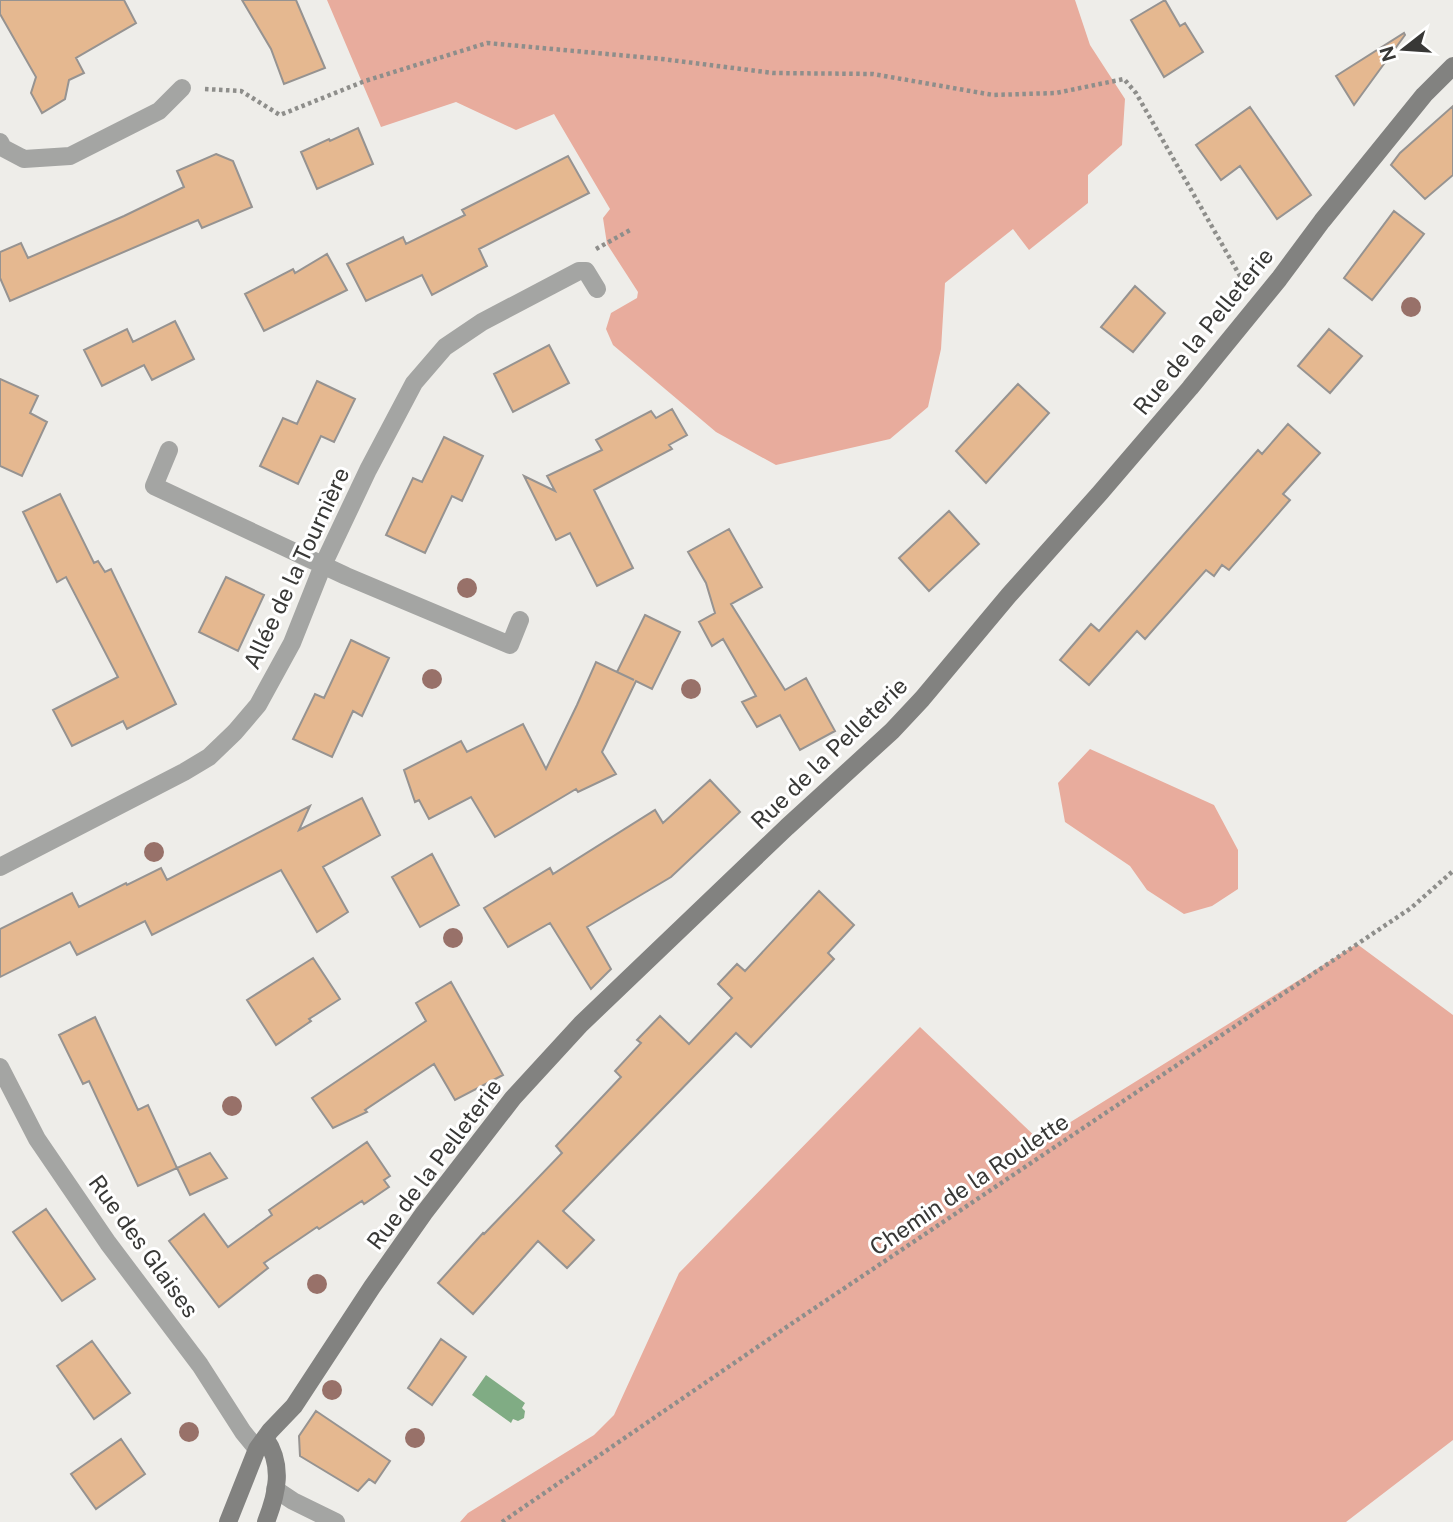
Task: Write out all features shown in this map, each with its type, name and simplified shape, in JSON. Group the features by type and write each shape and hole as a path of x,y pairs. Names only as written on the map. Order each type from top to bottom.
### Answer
{"main road":[{"name":"Rue de la Pelleterie","path":"228,1522 261,1443 294,1406 424,1213 513,1098 580,1024 892,731 922,699 1260,303 1321,221 1424,96 1453,66"},
{"path":"261,1443 273,1449 278,1469 274,1502 266,1522"}],"street":[{"path":"0,142 3,148 24,159 70,156 159,111 182,88"},
{"path":"579,271 586,271 597,289"},
{"name":"Allée de la Tournière","path":"0,867 148,792 209,757 235,732 258,705 292,643 323,565 368,470 414,383 445,347 482,322 579,271"},
{"path":"169,450 154,486 358,581 510,645 520,620"},
{"name":"Rue des Glaises","path":"0,1068 37,1139 108,1243 200,1365 243,1432 261,1443"},
{"path":"275,1489 336,1522"}],"path":[{"path":"182,88 241,91 280,115 365,81 487,43 773,73 873,75 993,95 1055,93 1124,79 1136,93 1247,288 1260,303"},
{"path":"579,271 586,255 632,229"},
{"name":"Chemin de la Roulette","path":"502,1522 1411,908 1453,871"}],"shaded area":[{"path":"327,0 1075,0 1090,45 1125,99 1122,145 1088,175 1088,203 1029,250 1013,229 945,283 941,349 928,407 890,439 776,465 716,432 613,345 606,329 611,313 637,298 638,292 607,244 603,218 610,209 554,114 516,130 456,102 381,127"},
{"path":"1090,749 1214,805 1238,850 1238,889 1212,906 1184,914 1147,890 1130,866 1065,822 1058,783"},
{"path":"1357,944 1453,1015 1453,1440 1346,1522 460,1522 468,1513 594,1435 614,1415 679,1273 920,1027 1040,1141"},
{"path":"486,1375 525,1403 522,1408 525,1411 524,1418 518,1421 513,1419 511,1423 472,1395"}],"building":[{"path":"0,0 124,0 136,23 76,58 84,73 69,80 65,99 42,113 31,93 36,77 0,14"},
{"path":"242,0 296,0 325,68 284,84 271,49"},
{"path":"1165,0 1180,26 1185,23 1203,52 1164,77 1131,20"},
{"path":"1404,33 1405,35 1354,105 1336,76"},
{"path":"1453,106 1453,175 1425,199 1391,165 1400,153"},
{"path":"1250,107 1311,195 1277,219 1240,166 1221,180 1196,145"},
{"path":"358,128 373,164 317,189 301,152"},
{"path":"216,154 233,161 252,207 202,228 198,220 10,301 0,278 0,252 21,243 28,258 124,216 184,187 177,171"},
{"path":"568,156 589,193 479,249 487,266 432,295 422,275 366,301 347,264 403,237 406,244 465,215 462,210"},
{"path":"1394,211 1424,234 1372,300 1344,278"},
{"path":"327,254 347,290 264,331 245,294 293,269 295,273"},
{"path":"1135,286 1165,313 1133,352 1101,327"},
{"path":"175,321 194,359 152,380 144,365 102,386 84,350 127,329 133,342"},
{"path":"1329,329 1362,356 1330,393 1298,366"},
{"path":"549,345 569,383 513,412 494,374"},
{"path":"0,379 38,396 30,413 47,422 22,476 0,466"},
{"path":"317,381 355,399 334,442 321,436 298,484 260,466 283,418 297,424"},
{"path":"1018,384 1049,413 986,483 956,451"},
{"path":"672,409 687,435 669,445 672,449 594,490 633,568 597,586 570,533 556,540 524,476 555,491 547,476 602,450 596,440 651,411 656,418"},
{"path":"1288,424 1320,453 1283,494 1290,500 1229,570 1222,565 1214,576 1206,570 1145,639 1137,631 1089,685 1060,660 1091,624 1099,631 1258,450 1262,454"},
{"path":"444,437 483,456 462,501 452,496 425,553 386,535 413,478 422,482"},
{"path":"60,494 94,563 98,561 105,572 111,569 176,704 127,729 123,721 72,746 53,710 118,677 66,577 57,582 23,512"},
{"path":"949,511 979,544 929,591 899,558"},
{"path":"729,529 762,587 731,604 785,690 806,678 835,731 800,750 780,715 757,727 742,702 756,696 723,639 712,646 699,622 715,613 706,583 688,552"},
{"path":"226,577 264,595 238,651 199,632"},
{"path":"645,615 680,632 652,689 636,681 602,752 616,774 578,792 576,789 495,837 471,797 429,819 419,800 415,802 404,770 461,741 467,752 523,724 546,769 596,662 617,672"},
{"path":"351,640 389,658 362,716 353,711 332,757 293,739 315,694 324,698"},
{"path":"710,780 740,812 671,877 587,927 611,969 591,989 550,923 508,947 484,908 550,868 553,874 655,810 663,823"},
{"path":"362,798 380,835 323,867 348,912 317,932 281,870 152,935 145,921 77,955 70,942 0,977 0,929 72,893 79,907 161,868 167,880 310,806 299,830"},
{"path":"432,854 459,905 420,927 392,877"},
{"path":"819,891 854,925 828,953 834,959 751,1047 736,1033 563,1211 594,1240 567,1268 538,1241 473,1314 438,1283 562,1153 556,1146 621,1077 615,1071 641,1043 637,1040 660,1016 689,1044 732,998 718,984 737,964 745,971"},
{"path":"313,958 340,999 276,1045 247,1000"},
{"path":"451,982 503,1075 455,1100 434,1064 365,1110 367,1112 333,1128 312,1098 426,1021 416,1003"},
{"path":"95,1017 138,1110 148,1105 177,1168 138,1186 89,1081 83,1084 59,1035"},
{"path":"367,1142 390,1176 384,1180 389,1187 319,1229 317,1227 264,1263 268,1268 219,1307 169,1241 204,1214 228,1247 272,1215 269,1210"},
{"path":"210,1153 227,1178 190,1195 177,1168"},
{"path":"46,1209 95,1279 62,1301 13,1232"},
{"path":"441,1339 466,1357 432,1405 408,1388"},
{"path":"92,1341 130,1393 94,1419 57,1366"},
{"path":"316,1411 390,1461 375,1483 369,1479 358,1491 300,1456 299,1436"},
{"path":"121,1439 145,1474 96,1509 71,1474"}]}
